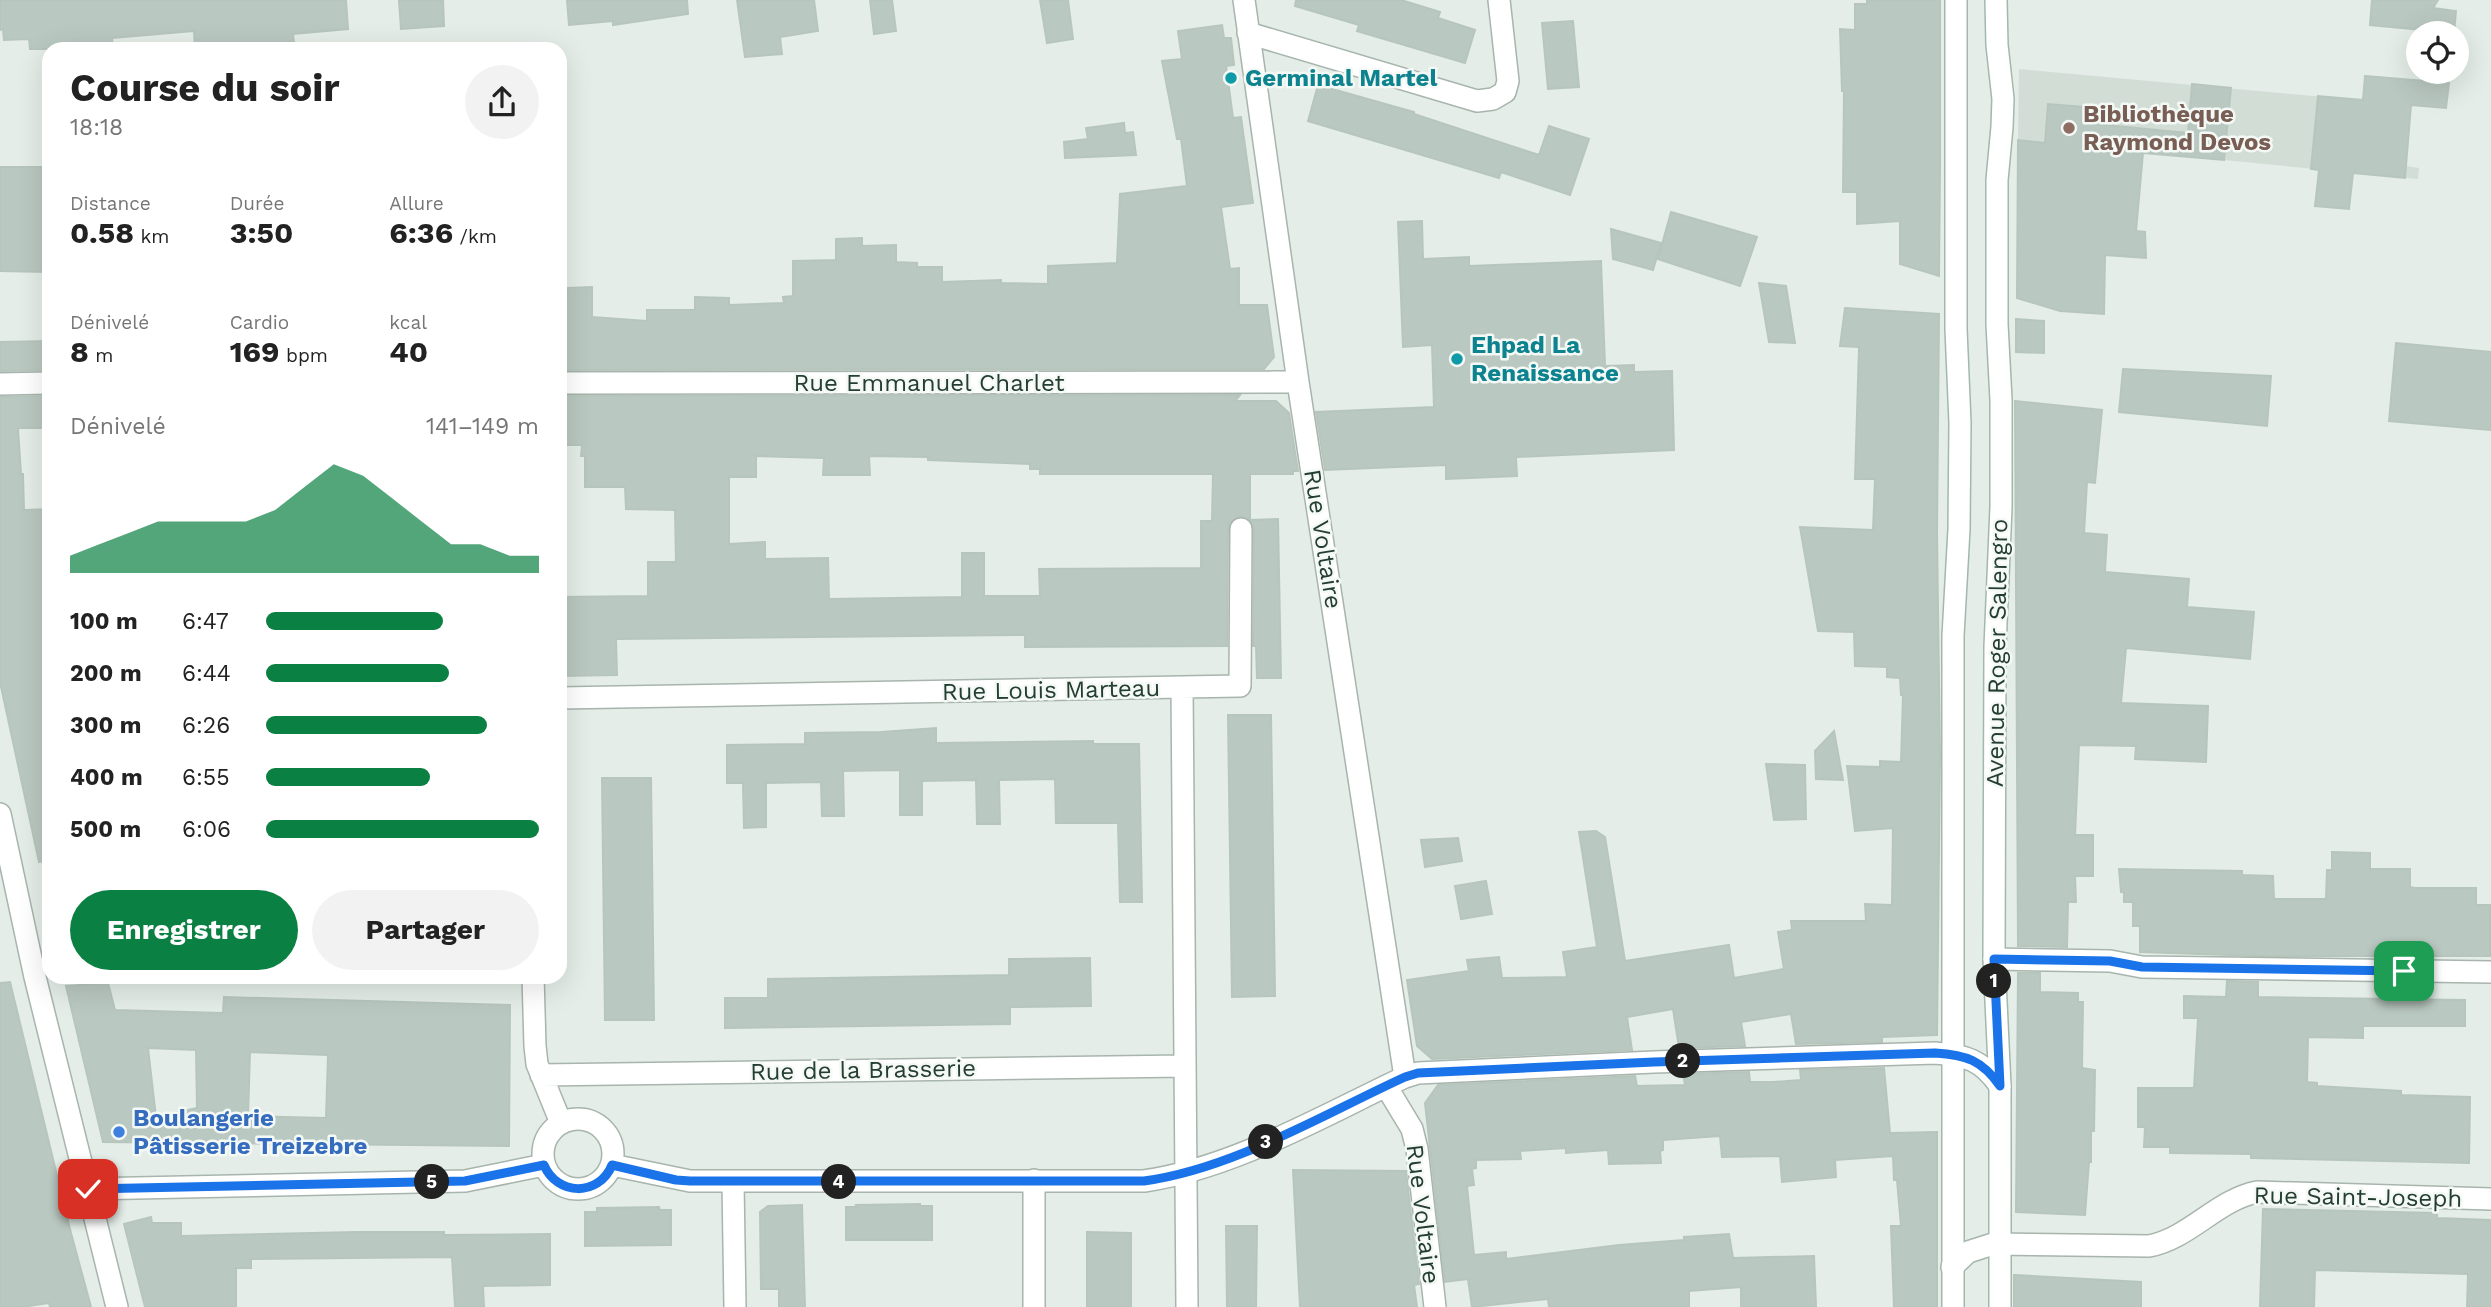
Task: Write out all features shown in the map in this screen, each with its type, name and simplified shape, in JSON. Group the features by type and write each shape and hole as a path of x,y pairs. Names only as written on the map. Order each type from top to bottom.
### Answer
{"street":[{"name":"Rue Voltaire","path":"1244,0 1396,1081 1418,1149 1436,1307"},
{"path":"1248,33 1485,101 1505,93 1508,81 1499,0"},
{"name":"Avenue Roger Salengro","path":"1952,1307 1953,650 1960,436 1956,329 1956,0"},
{"name":"Avenue Roger Salengro","path":"1996,0 1997,45 2003,99 1997,180 2001,507 1995,647 1994,959 2000,1086 2000,1307"},
{"name":"Rue Emmanuel Charlet","path":"567,383 1298,382"},
{"path":"0,384 42,383"},
{"path":"1182,687 1240,686 1241,529"},
{"name":"Rue Louis Marteau","path":"567,698 1182,687 1187,1307"},
{"path":"0,814 29,948 117,1307"},
{"path":"1994,959 2110,961 2142,967 2491,972"},
{"path":"533,984 535,1046 541,1075 561,1123"},
{"path":"612,1165 676,1180 733,1182 1144,1181 1186,1173 1227,1160 1396,1081 1427,1073 1654,1062 1953,1054 1965,1056 1985,1067 2000,1086"},
{"name":"Rue de la Brasserie","path":"541,1075 1185,1066"},
{"path":"578,1118 590,1121 600,1127 611,1141 612,1165 598,1184 587,1189 564,1187 554,1180 544,1165 542,1153 545,1141 551,1130 561,1123 578,1118"},
{"path":"88,1189 465,1181 544,1165"},
{"path":"1034,1180 1034,1307"},
{"path":"733,1182 735,1307"},
{"name":"Rue Saint-Joseph","path":"1952,1267 1973,1250 2000,1244 2149,1246 2186,1231 2234,1199 2257,1192 2491,1199"}],"shaded area":[{"path":"2019,69 2411,105 2406,166 2419,168 2418,179 2018,140"}],"building":[{"path":"0,0 346,0 348,29 293,34 294,42 195,42 194,31 112,38 112,42 42,42 42,49 30,49 29,39 4,40 3,29 0,30"},
{"path":"399,0 443,0 444,26 401,29"},
{"path":"567,0 687,0 688,14 613,25 613,21 569,25"},
{"path":"737,0 814,0 818,31 780,37 782,54 745,57"},
{"path":"870,0 892,0 896,31 874,34"},
{"path":"1040,0 1068,0 1073,39 1047,43"},
{"path":"1296,0 1401,0 1440,12 1438,18 1475,30 1465,63 1357,31 1359,25 1295,6"},
{"path":"1940,0 1939,276 1900,264 1900,221 1857,224 1857,192 1843,192 1844,91 1840,29 1855,30 1855,4 1867,4 1867,1"},
{"path":"2372,0 2438,0 2433,8 2456,11 2455,21 2406,21 2406,28 2370,25"},
{"path":"1573,21 1579,87 1548,89 1542,23"},
{"path":"1222,25 1224,38 1231,38 1234,65 1226,66 1233,118 1241,117 1253,203 1221,207 1230,269 1239,268 1239,305 1267,305 1274,357 1264,369 567,370 568,288 592,287 592,317 647,321 647,310 695,310 695,297 729,298 729,305 784,303 783,297 793,296 793,261 836,260 836,239 862,238 862,246 896,245 896,262 917,263 917,267 942,267 942,282 1001,280 1001,283 1048,284 1048,266 1117,263 1120,194 1187,186 1181,139 1177,139 1162,61 1182,59 1178,31"},
{"path":"2365,76 2406,79 2406,84 2449,84 2446,108 2411,105 2405,178 2353,173 2349,209 2315,206 2319,170 2311,169 2318,96 2363,100"},
{"path":"2192,84 2231,88 2224,160 2143,153 2136,231 2145,232 2146,258 2105,255 2104,314 2060,311 2017,298 2018,140 2045,143 2048,104 2097,108 2095,124 2188,133"},
{"path":"1318,85 1414,112 1539,155 1549,126 1589,139 1570,195 1501,172 1499,178 1308,121"},
{"path":"1124,123 1125,133 1133,132 1136,155 1065,158 1064,142 1088,139 1086,128"},
{"path":"0,167 42,167 42,272 0,271"},
{"path":"1671,212 1757,237 1740,286 1658,259"},
{"name":"Ehpad La Renaissance","path":"1422,221 1423,259 1469,257 1469,266 1601,261 1605,366 1634,365 1634,372 1672,371 1674,450 1516,457 1517,476 1446,479 1446,465 1325,470 1316,412 1434,407 1432,345 1403,347 1398,222"},
{"path":"1611,229 1661,243 1653,270 1613,259"},
{"path":"1759,283 1786,286 1795,343 1769,342"},
{"path":"1845,308 1939,314 1937,533 1940,754 1937,1035 1882,1037 1882,1042 1796,1044 1791,1014 1741,1022 1745,1046 1679,1048 1673,1009 1627,1017 1632,1050 1432,1059 1417,1046 1407,980 1469,971 1467,960 1499,957 1502,978 1567,977 1563,952 1597,947 1579,832 1596,831 1605,837 1625,961 1729,945 1734,978 1784,969 1778,932 1792,930 1791,921 1866,921 1865,904 1892,905 1893,828 1855,831 1847,766 1880,767 1880,761 1901,762 1903,695 1900,678 1887,677 1887,667 1855,666 1854,632 1818,631 1800,527 1873,530 1875,479 1855,479 1859,347 1840,346"},
{"path":"2016,319 2044,321 2044,353 2016,352"},
{"path":"42,341 42,370 0,371 0,342"},
{"path":"2396,343 2491,352 2491,430 2389,421"},
{"path":"2123,369 2271,376 2267,426 2119,412"},
{"path":"1240,395 1235,401 1276,401 1289,413 1298,471 1293,471 1293,474 1250,474 1250,520 1278,519 1281,678 1257,678 1256,646 1253,646 1254,529 1248,518 1240,516 1230,522 1228,529 1227,646 1025,647 1025,635 616,639 617,675 567,676 567,597 648,596 648,562 676,562 675,510 626,509 625,487 585,487 585,456 581,456 582,445 567,445 567,396","holes":["756,456 824,458 823,475 870,475 869,456 1030,464 1030,469 1040,469 1040,474 1213,474 1212,521 1201,521 1201,568 1039,569 1040,596 984,596 984,553 962,553 962,597 829,599 828,558 765,559 765,542 729,544 729,477 756,477"]},
{"path":"42,396 42,428 18,428 24,510 42,509 42,862 39,862 0,682 0,397"},
{"path":"2015,401 2102,410 2095,483 2087,482 2084,533 2107,535 2105,572 2189,579 2187,607 2254,612 2250,659 2126,648 2121,703 2208,706 2206,762 2135,759 2136,746 2079,745 2075,835 2093,835 2093,876 2075,876 2076,902 2068,902 2067,947 2018,946"},
{"path":"1228,715 1271,715 1275,996 1232,997"},
{"path":"936,728 936,743 1093,741 1093,744 1139,744 1142,902 1120,902 1118,823 1056,823 1055,779 999,780 1000,824 977,824 976,780 922,781 922,815 900,815 900,770 843,771 844,816 822,816 821,782 766,783 766,827 744,828 743,783 727,783 727,745 805,744 805,733"},
{"path":"1834,731 1843,780 1816,779 1815,751"},
{"path":"1766,764 1805,765 1806,819 1774,820"},
{"path":"602,778 651,778 654,1020 605,1020"},
{"path":"1458,838 1462,861 1425,867 1421,840"},
{"path":"2332,852 2370,853 2370,869 2410,869 2410,887 2476,888 2476,905 2490,905 2490,956 2258,956 2140,952 2140,926 2133,926 2133,902 2124,902 2119,869 2242,871 2242,875 2273,876 2274,899 2326,899 2327,870 2332,870"},
{"path":"1486,881 1492,914 1461,919 1455,886"},
{"path":"1090,958 1091,1006 1010,1007 1010,1024 725,1028 725,998 768,998 768,979 1009,975 1009,959"},
{"path":"2018,973 2040,973 2040,992 2078,993 2078,1002 2083,1002 2082,1068 2095,1070 2094,1131 2091,1131 2091,1162 2085,1215 2016,1212"},
{"path":"2227,981 2258,982 2258,997 2465,1000 2465,1026 2363,1026 2363,1038 2308,1037 2307,1082 2317,1083 2317,1086 2401,1091 2401,1095 2470,1097 2469,1163 2251,1158 2251,1154 2170,1153 2170,1147 2144,1147 2145,1127 2138,1127 2138,1088 2194,1088 2198,1018 2184,1018 2184,996 2226,997"},
{"path":"10,982 91,1307 50,1307 49,1303 0,1307 0,983"},
{"path":"108,984 115,1010 223,1013 224,997 510,1005 509,1146 103,1142 66,986","holes":["148,1048 196,1050 197,1108 156,1117","250,1052 328,1055 326,1118 248,1116"]},
{"path":"1884,1068 1890,1133 1937,1132 1937,1307 1894,1307 1891,1226 1901,1226 1893,1156 1835,1160 1836,1177 1782,1182 1780,1156 1722,1157 1720,1136 1663,1140 1661,1163 1609,1164 1608,1150 1566,1153 1566,1148 1520,1151 1521,1159 1476,1160 1476,1168 1472,1169 1474,1185 1467,1186 1474,1255 1506,1252 1506,1259 1729,1234 1733,1258 1814,1256 1816,1307 1741,1307 1741,1287 1689,1291 1689,1307 1549,1307 1548,1299 1472,1307 1468,1279 1445,1282 1425,1103 1438,1085 1635,1076 1637,1086 1685,1085 1683,1074 1749,1072 1750,1082 1773,1082 1801,1080 1800,1070"},
{"path":"1293,1170 1406,1171 1419,1284 1414,1285 1417,1307 1300,1307"},
{"path":"920,1204 932,1206 932,1240 846,1240 846,1207"},
{"path":"802,1205 805,1307 779,1307 779,1289 761,1289 760,1212 768,1206"},
{"path":"659,1207 660,1210 671,1210 671,1245 585,1246 585,1212 597,1212 597,1208"},
{"path":"2263,1209 2437,1213 2437,1218 2491,1220 2491,1307 2467,1307 2468,1274 2315,1270 2314,1307 2260,1307"},
{"path":"151,1217 152,1223 181,1223 181,1236 357,1232 550,1234 550,1285 483,1286 484,1307 455,1307 452,1257 251,1259 251,1268 236,1268 236,1307 145,1307 124,1224"},
{"path":"1226,1226 1257,1226 1256,1307 1227,1307"},
{"path":"1087,1232 1131,1233 1131,1307 1087,1307"},
{"path":"2014,1275 2141,1282 2141,1307 2014,1307"}],"place":[{"name":"Germinal Martel","path":"1231,78"},
{"name":"Bibliothèque Raymond Devos","path":"2069,128"},
{"name":"Ehpad La Renaissance","path":"1457,359"},
{"name":"Boulangerie Pâtisserie Treizebre","path":"119,1132"}],"route":[{"path":"88,1189 465,1181 544,1165 558,1184 575,1190 598,1184 612,1165 690,1181 1144,1181 1186,1173 1227,1160 1418,1073 1935,1053 1965,1056 1973,1060 1990,1071 2000,1086 1994,959 2110,961 2142,967 2404,971"}]}
